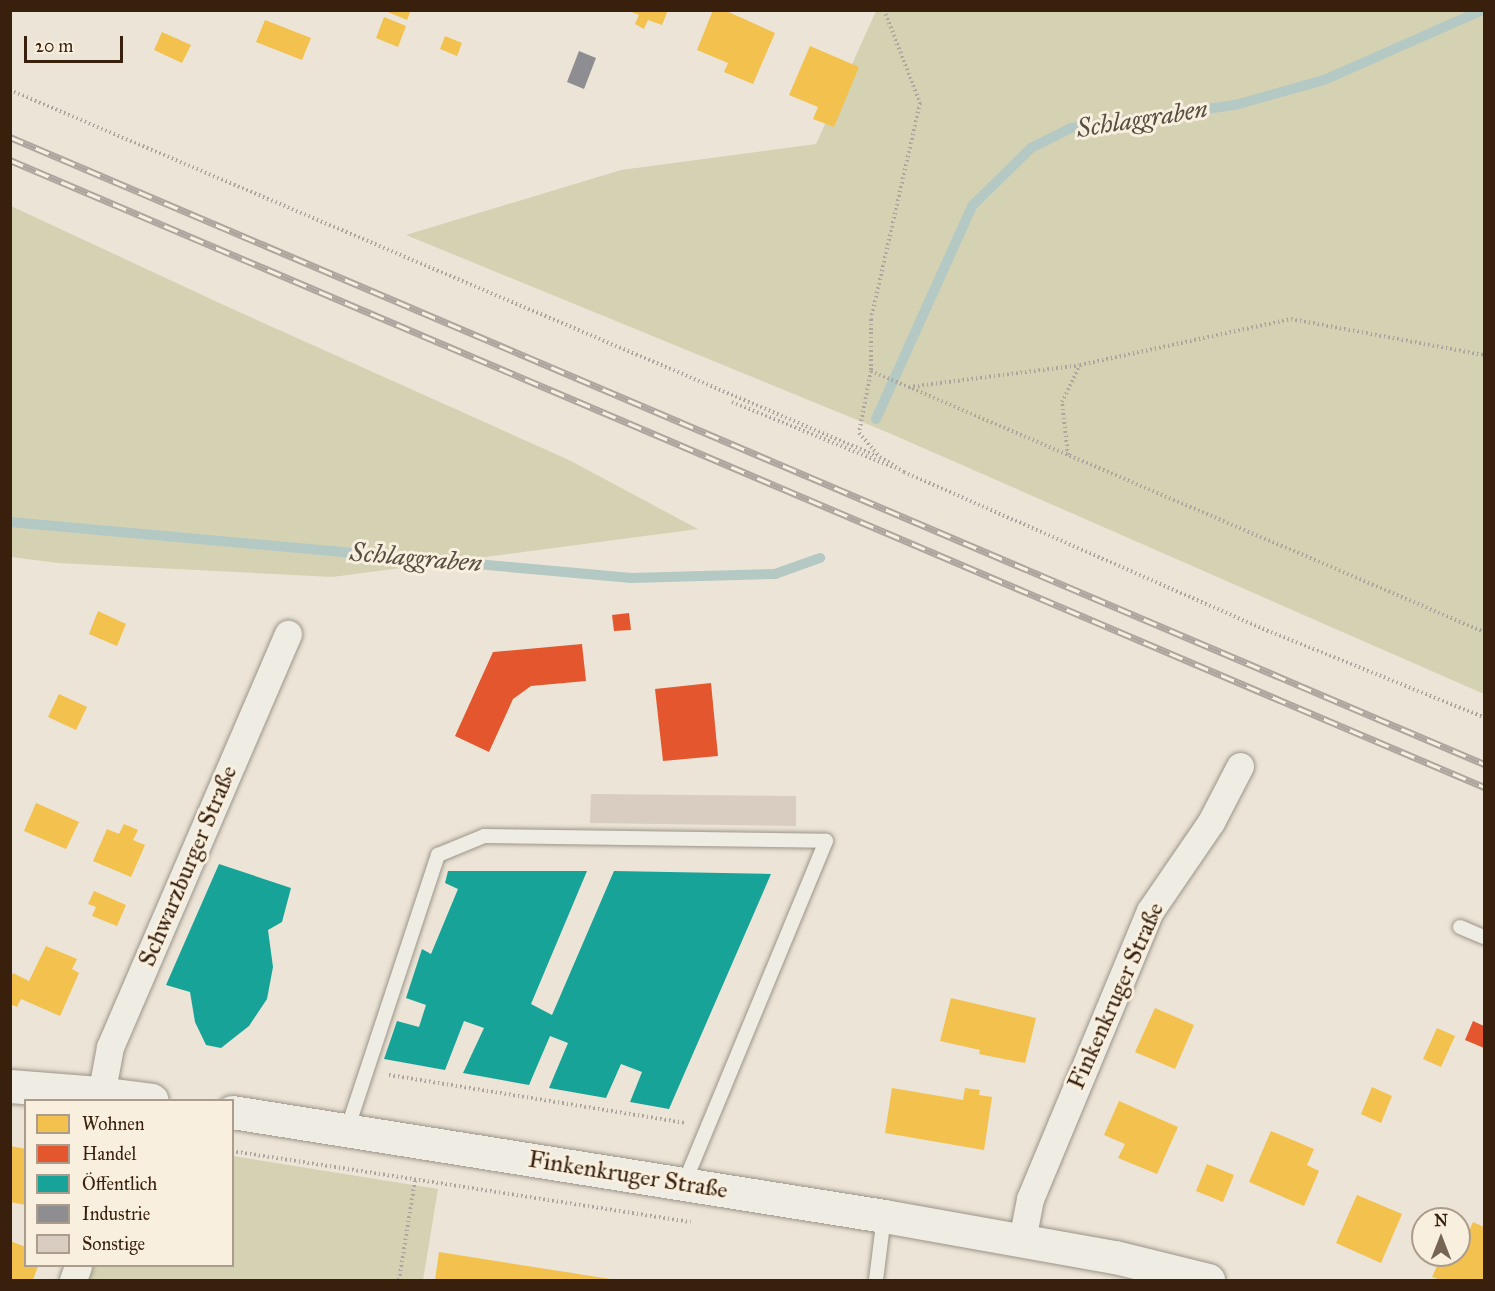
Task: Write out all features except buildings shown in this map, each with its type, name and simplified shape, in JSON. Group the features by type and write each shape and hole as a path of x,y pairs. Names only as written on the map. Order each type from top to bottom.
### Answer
{"street":[{"name":"Schwarzburger Straße","path":"100,1097 110,1047 288,634"},
{"name":"Finkenkruger Straße","path":"1022,1240 1030,1198 1149,911 1210,822 1240,766"},
{"path":"10,1086 126,1099"},
{"name":"Finkenkruger Straße","path":"234,1112 884,1216 1022,1240 1149,1273 1208,1281"}],"lane":[{"path":"347,1130 438,855 484,836 826,840 684,1184"},
{"path":"1460,927 1485,937"},
{"path":"876,1281 884,1216"}],"path":[{"path":"880,457 859,433 871,371 871,319 920,103 884,10"},
{"path":"10,90 880,457 904,472"},
{"path":"908,387 1080,365 1291,319 1485,356"},
{"path":"1068,455 1062,402 1080,365"},
{"path":"871,371 1485,632"},
{"path":"732,402 904,472 1271,632 1485,717"},
{"path":"366,1071 708,1127"},
{"path":"234,1151 694,1222"},
{"path":"399,1281 415,1180"}],"shaded area":[{"path":"876,11 1484,11 1484,694 889,433 406,235 621,170 816,144"},
{"path":"11,206 228,307 569,460 698,529 332,577 58,563 11,557"},
{"path":"234,1156 438,1189 423,1280 88,1280 92,1267 234,1267"}],"waterway":[{"name":"Schlaggraben","path":"876,419 972,206 1031,148 1071,128 1235,105 1324,80 1483,10"},
{"name":"Schlaggraben","path":"10,522 631,578 775,574 820,558"}],"railway":[{"path":"10,137 1484,764"},
{"path":"10,160 1484,787"}]}
